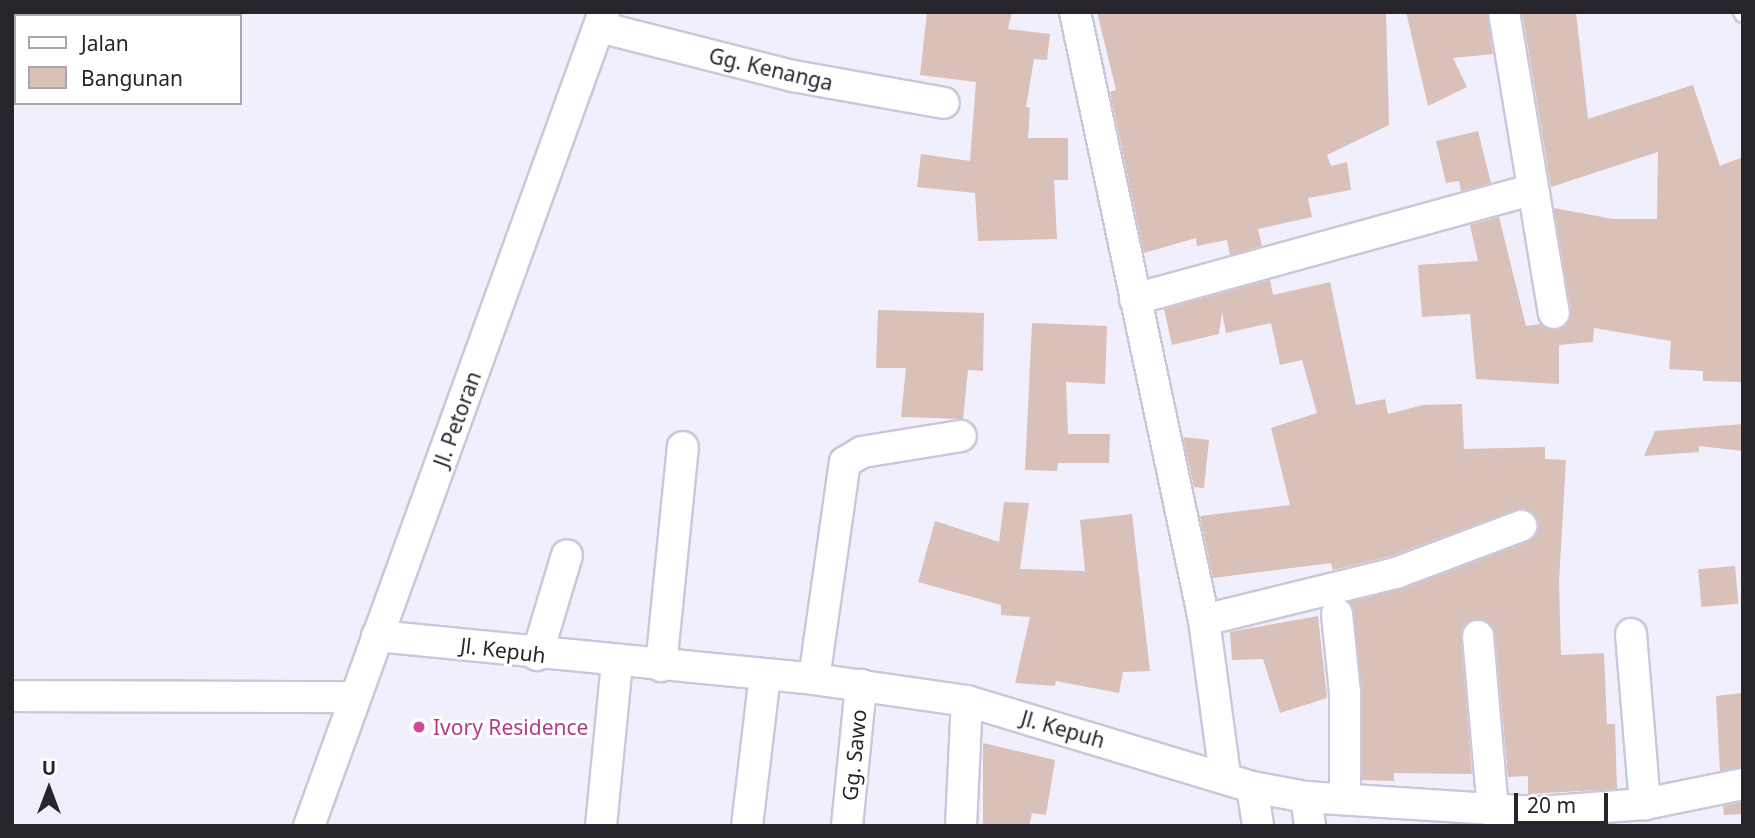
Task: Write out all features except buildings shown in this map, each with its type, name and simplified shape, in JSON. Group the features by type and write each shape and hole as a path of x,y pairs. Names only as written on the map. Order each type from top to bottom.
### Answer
{"street":[{"path":"1075,12 1204,620 1225,776"},
{"path":"1504,12 1531,190 1554,313"},
{"name":"Gg. Kenanga","path":"602,20 793,76 944,103"},
{"name":"Jl. Petoran","path":"309,826 602,20"},
{"path":"1135,299 1531,190"},
{"path":"814,679 845,462 862,452 961,436"},
{"path":"661,666 683,447"},
{"path":"1204,620 1396,573 1521,526"},
{"path":"537,655 567,555"},
{"path":"1337,614 1345,692 1345,798"},
{"path":"1631,634 1645,804"},
{"name":"Jl. Kepuh","path":"377,636 537,655 814,679 967,701 1225,776 1252,787 1306,797 1493,811 1541,819 1645,804 1743,783"},
{"path":"1478,636 1493,811"},
{"path":"601,826 617,662"},
{"path":"747,826 765,674"},
{"name":"Gg. Sawo","path":"847,826 861,685"},
{"path":"12,696 355,697"},
{"path":"961,826 967,701"},
{"path":"1252,787 1258,826"},
{"path":"1306,797 1310,826"}],"place":[{"name":"Ivory Residence","path":"419,727"}]}
